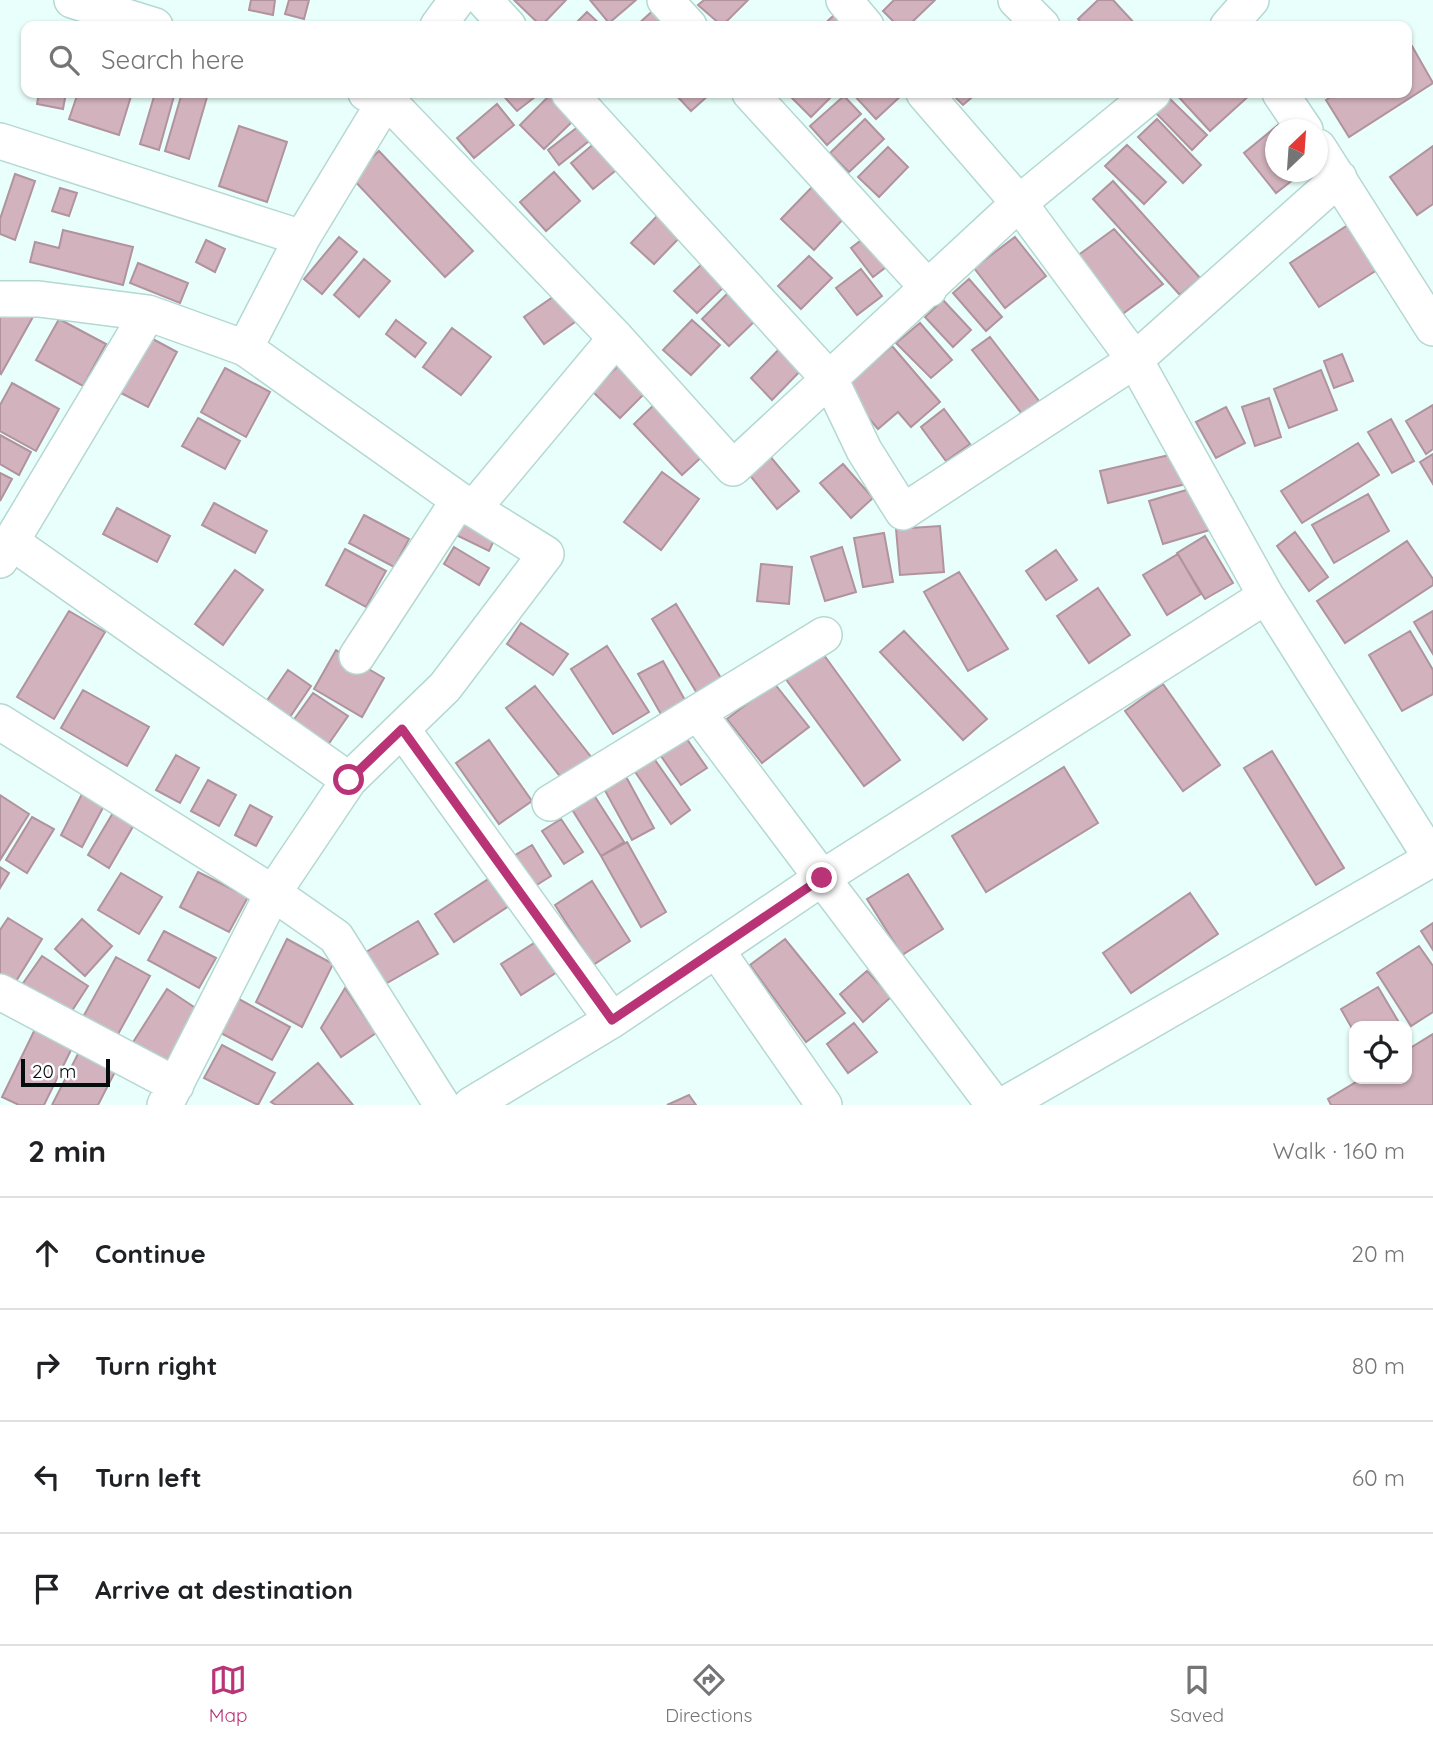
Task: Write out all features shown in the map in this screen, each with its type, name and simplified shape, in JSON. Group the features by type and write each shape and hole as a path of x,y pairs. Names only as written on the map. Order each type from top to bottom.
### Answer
{"street":[{"path":"72,0 139,21"},
{"path":"442,21 457,0"},
{"path":"484,0 503,21"},
{"path":"665,0 684,21"},
{"path":"844,0 862,21"},
{"path":"1016,0 1037,21"},
{"path":"245,348 379,98"},
{"path":"384,98 616,338 733,468 831,381 1129,100"},
{"path":"574,98 831,381 864,450 904,512 1135,360 1339,178"},
{"path":"755,98 929,289"},
{"path":"928,98 1019,204 1135,360 1266,596 1433,859 1004,1105"},
{"path":"1283,98 1298,119"},
{"path":"0,141 302,238"},
{"path":"1328,162 1433,328"},
{"path":"0,299 39,299 149,313 245,348 466,504 546,554 445,687 349,780 273,892 171,1095 0,992"},
{"path":"149,313 6,552 349,780"},
{"path":"357,656 466,504 616,338"},
{"path":"471,1105 612,1020 822,878 1266,596"},
{"path":"550,803 824,635"},
{"path":"698,713 994,1105"},
{"path":"0,722 273,892 336,937 442,1105"},
{"path":"402,729 612,1020"},
{"path":"717,951 824,1105"}],"building":[{"path":"251,0 275,0 273,15 249,10"},
{"path":"289,0 309,0 304,19 285,14"},
{"path":"514,0 566,0 546,21 536,21"},
{"path":"590,0 636,0 611,21 607,21"},
{"path":"704,0 748,0 727,21 716,21 698,5"},
{"path":"894,0 935,0 913,21 893,21 883,11"},
{"path":"1098,0 1113,0 1132,21 1080,21 1078,19"},
{"path":"658,6 672,21 642,21"},
{"path":"841,9 852,21 828,21"},
{"path":"587,12 597,21 578,21"},
{"path":"1412,46 1433,83 1412,96"},
{"path":"38,98 65,98 63,109 37,104"},
{"path":"76,98 130,98 119,135 69,119"},
{"path":"154,98 173,98 159,150 140,144"},
{"path":"181,98 207,98 189,159 165,151"},
{"path":"505,98 534,98 517,111"},
{"path":"547,98 557,98 576,118 544,149 520,125"},
{"path":"679,98 705,98 691,111"},
{"path":"792,98 830,98 811,117"},
{"path":"842,98 846,98 861,114 827,145 810,126"},
{"path":"857,98 899,98 876,119"},
{"path":"956,98 971,98 963,105"},
{"path":"1169,98 1207,135 1192,150 1155,112"},
{"path":"1180,98 1246,98 1210,131"},
{"path":"1329,98 1410,98 1349,137 1326,100"},
{"path":"497,104 514,125 474,158 457,138"},
{"path":"865,119 884,139 849,172 830,153"},
{"path":"1157,119 1201,165 1183,183 1138,137"},
{"path":"583,123 594,137 559,165 548,150"},
{"path":"239,126 287,142 267,202 219,186"},
{"path":"1265,136 1265,179 1244,153"},
{"path":"602,137 625,163 593,189 571,163"},
{"path":"1127,145 1166,182 1144,204 1105,166"},
{"path":"1433,146 1433,204 1417,215 1390,177"},
{"path":"888,147 908,167 879,197 858,177"},
{"path":"379,151 473,251 445,277 351,177"},
{"path":"554,172 580,201 546,231 520,202"},
{"path":"15,174 35,181 15,240 0,234 0,219"},
{"path":"1113,181 1200,278 1180,295 1093,199"},
{"path":"1267,182 1290,182 1276,193"},
{"path":"815,184 847,215 814,250 781,219"},
{"path":"60,188 77,193 69,216 52,211"},
{"path":"661,212 684,233 654,264 631,243"},
{"path":"1348,225 1377,270 1319,307 1290,263"},
{"path":"1114,229 1163,284 1117,318 1073,259"},
{"path":"63,230 133,247 123,285 30,262 35,242 59,248"},
{"path":"868,235 890,264 873,277 851,248"},
{"path":"339,237 357,252 322,294 304,279"},
{"path":"1015,237 1046,276 1005,308 974,268"},
{"path":"206,240 225,249 215,272 196,262"},
{"path":"809,256 832,278 801,309 778,286"},
{"path":"709,257 731,280 697,313 674,291"},
{"path":"364,259 390,281 359,317 334,295"},
{"path":"138,263 188,283 180,303 130,283"},
{"path":"861,269 882,296 857,315 836,288"},
{"path":"969,279 1002,317 986,331 953,293"},
{"path":"733,288 760,316 729,346 702,319"},
{"path":"563,290 582,317 544,344 524,317"},
{"path":"943,300 971,330 953,347 925,317"},
{"path":"0,311 34,315 1,374 0,373"},
{"path":"59,319 106,344 83,386 36,360"},
{"path":"396,320 426,343 415,357 386,334"},
{"path":"692,320 720,345 691,375 663,350"},
{"path":"920,323 952,360 931,378 896,343"},
{"path":"452,328 491,357 461,395 423,367"},
{"path":"149,337 177,352 148,407 119,392"},
{"path":"990,337 1039,401 1022,414 972,350"},
{"path":"787,341 809,362 772,400 751,378"},
{"path":"892,346 940,402 911,427 898,412 878,429 843,388"},
{"path":"1342,354 1353,381 1334,388 1324,361"},
{"path":"621,363 648,390 620,418 592,391"},
{"path":"225,368 270,392 246,437 201,412"},
{"path":"1321,370 1337,410 1289,428 1274,389"},
{"path":"12,383 59,409 36,451 0,431 0,405"},
{"path":"1269,398 1281,437 1255,446 1242,407"},
{"path":"658,401 706,453 682,475 634,424"},
{"path":"1433,405 1433,449 1426,454 1406,421"},
{"path":"1226,407 1245,443 1216,458 1196,422"},
{"path":"944,409 970,444 946,461 921,427"},
{"path":"198,418 240,441 225,469 182,446"},
{"path":"1391,419 1414,461 1392,473 1368,432"},
{"path":"0,435 31,452 19,475 0,464"},
{"path":"1358,443 1379,475 1302,523 1281,491"},
{"path":"1178,453 1186,484 1108,503 1100,471"},
{"path":"1433,454 1433,484 1420,462"},
{"path":"769,455 799,491 777,509 748,473"},
{"path":"843,464 873,498 851,518 820,483"},
{"path":"662,472 699,499 661,550 624,522"},
{"path":"0,473 12,479 0,501"},
{"path":"1200,486 1213,529 1163,544 1149,501"},
{"path":"1368,494 1389,531 1334,563 1312,525"},
{"path":"214,503 267,531 255,553 202,525"},
{"path":"117,508 170,536 157,562 103,534"},
{"path":"457,514 497,534 489,551 448,531"},
{"path":"364,515 409,539 394,567 349,543"},
{"path":"940,526 944,572 900,575 896,529"},
{"path":"1295,532 1328,577 1309,591 1277,546"},
{"path":"884,533 893,582 863,587 854,538"},
{"path":"1205,536 1233,583 1205,599 1177,553"},
{"path":"1407,541 1433,579 1433,585 1345,643 1317,601"},
{"path":"454,547 489,568 479,585 444,564"},
{"path":"842,547 856,592 825,601 811,557"},
{"path":"345,549 386,571 366,607 326,585"},
{"path":"1056,550 1077,580 1046,600 1026,571"},
{"path":"1178,554 1201,594 1167,615 1143,575"},
{"path":"761,564 792,567 789,604 757,601"},
{"path":"235,570 263,590 223,645 195,624"},
{"path":"959,572 1008,649 968,671 924,592"},
{"path":"1098,588 1130,635 1089,663 1057,616"},
{"path":"676,604 724,683 700,698 652,619"},
{"path":"69,611 105,632 54,719 17,697"},
{"path":"1433,611 1433,654 1414,622"},
{"path":"521,623 568,654 553,675 507,644"},
{"path":"904,631 987,719 963,740 880,652"},
{"path":"1410,631 1433,670 1433,694 1402,711 1369,655"},
{"path":"607,646 649,712 613,734 571,669"},
{"path":"336,650 384,678 362,717 314,689"},
{"path":"821,651 900,760 864,786 785,678"},
{"path":"663,661 686,702 662,716 638,674"},
{"path":"288,670 311,686 288,720 264,705"},
{"path":"774,683 809,727 762,763 727,719"},
{"path":"1163,684 1220,765 1183,791 1125,711"},
{"path":"535,686 592,758 563,780 506,708"},
{"path":"83,690 149,727 127,766 61,728"},
{"path":"313,693 348,716 325,749 290,725"},
{"path":"677,725 707,768 681,785 652,743"},
{"path":"489,740 532,801 499,824 456,763"},
{"path":"648,750 690,810 671,824 629,763"},
{"path":"1272,751 1344,868 1316,885 1244,768"},
{"path":"176,755 199,768 180,803 156,790"},
{"path":"1064,767 1098,823 986,892 952,836"},
{"path":"624,773 654,828 632,840 602,785"},
{"path":"208,780 236,795 219,826 191,811"},
{"path":"590,789 624,842 601,856 568,803"},
{"path":"84,790 106,802 82,847 61,835"},
{"path":"0,795 29,814 0,860"},
{"path":"250,805 272,817 256,846 235,835"},
{"path":"114,811 135,823 109,868 88,855"},
{"path":"32,817 54,829 27,873 6,860"},
{"path":"561,819 583,852 564,864 542,831"},
{"path":"627,842 666,912 641,927 601,856"},
{"path":"532,845 551,876 532,888 512,857"},
{"path":"0,867 9,873 0,888"},
{"path":"198,872 248,897 229,932 180,907"},
{"path":"121,873 162,897 139,934 98,910"},
{"path":"496,874 515,902 454,942 435,914"},
{"path":"908,874 943,929 902,955 867,899"},
{"path":"592,881 630,941 593,965 555,905"},
{"path":"1190,893 1218,934 1131,993 1103,953"},
{"path":"8,918 42,939 13,986 0,978 0,930"},
{"path":"82,919 112,946 85,976 55,949"},
{"path":"418,921 438,954 380,987 356,958"},
{"path":"1433,923 1433,950 1421,931"},
{"path":"164,931 216,958 199,988 148,960"},
{"path":"542,938 562,969 521,995 501,964"},
{"path":"287,939 333,964 302,1027 256,1002"},
{"path":"785,939 845,1013 806,1042 750,965"},
{"path":"1419,946 1433,966 1433,1012 1412,1025 1412,1021 1408,1021 1377,973"},
{"path":"42,956 88,986 66,1020 19,989"},
{"path":"116,957 150,976 117,1036 83,1017"},
{"path":"867,971 891,997 863,1022 840,994"},
{"path":"1378,987 1398,1021 1349,1021 1349,1023 1341,1009"},
{"path":"345,988 376,1033 341,1057 321,1028"},
{"path":"167,989 200,1011 163,1068 130,1047"},
{"path":"237,998 290,1027 272,1060 219,1032"},
{"path":"854,1023 877,1052 848,1073 827,1044"},
{"path":"36,1027 73,1046 44,1105 19,1105 2,1097"},
{"path":"1433,1034 1433,1105 1331,1105 1328,1099 1353,1084 1412,1084 1412,1047"},
{"path":"222,1045 275,1073 258,1105 204,1078"},
{"path":"82,1046 119,1064 98,1105 52,1105"},
{"path":"318,1063 353,1105 276,1105 271,1102"},
{"path":"689,1095 696,1105 667,1105"}],"route":[{"path":"349,780 402,729 612,1020 822,878"}]}
